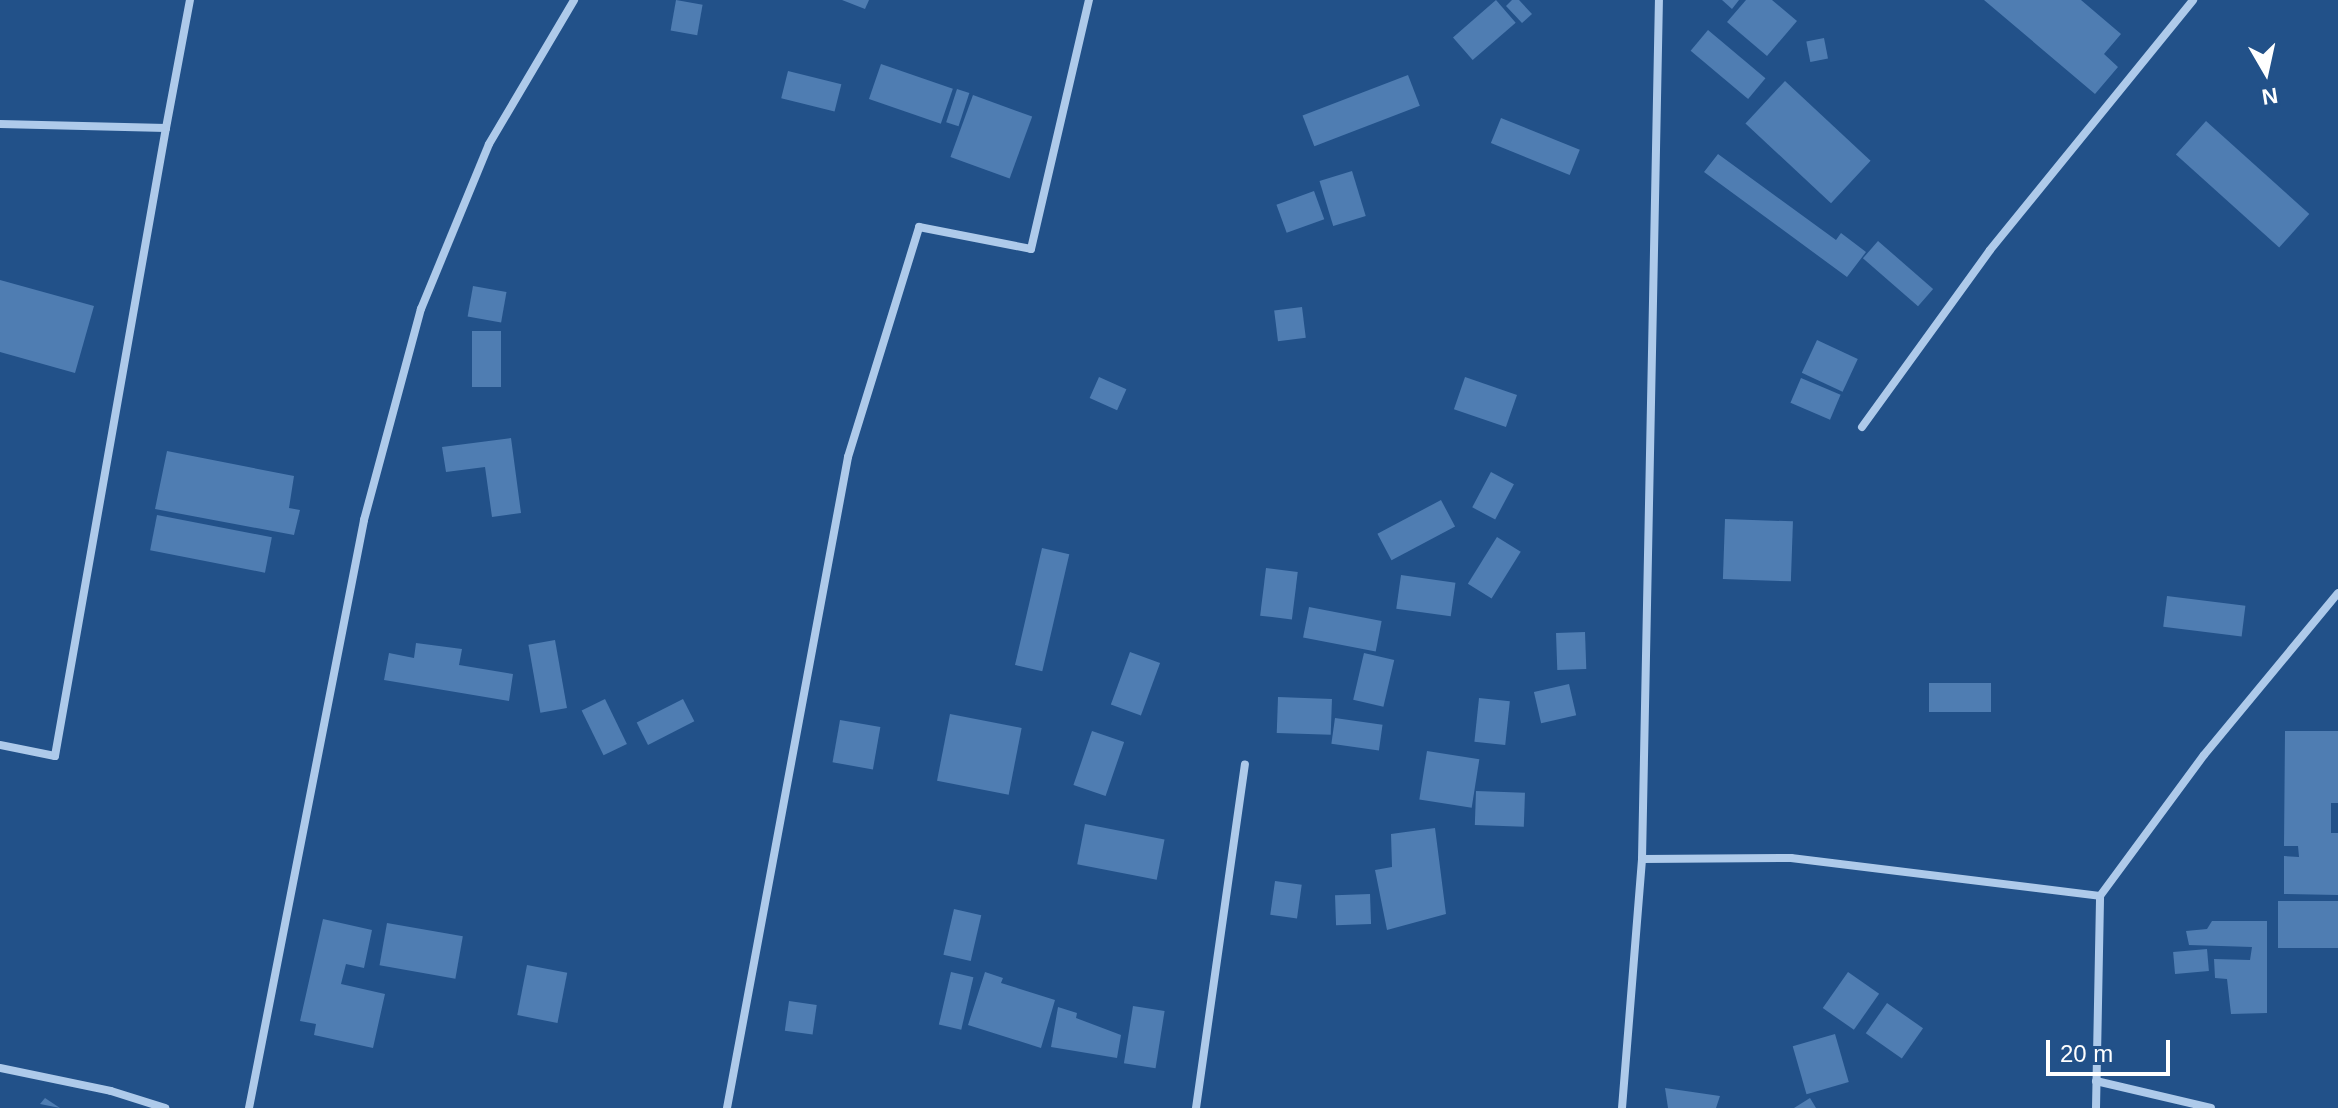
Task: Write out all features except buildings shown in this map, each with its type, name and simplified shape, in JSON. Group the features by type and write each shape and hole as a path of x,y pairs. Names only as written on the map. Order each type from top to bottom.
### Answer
{"street":[{"path":"0,745 55,756 190,0"},
{"path":"249,1108 364,520 421,309 489,144 574,0"},
{"path":"727,1108 848,457 919,227 1031,249 1089,0"},
{"path":"1622,1108 1642,859 1659,0"},
{"path":"1862,427 1990,250 2193,0"},
{"path":"0,124 166,128"},
{"path":"2096,1108 2100,896 2204,755 2338,593"},
{"path":"1196,1108 1245,764"},
{"path":"1642,859 1791,858 2100,896"},
{"path":"0,1068 111,1091 165,1108"},
{"path":"2096,1081 2211,1108"}]}
